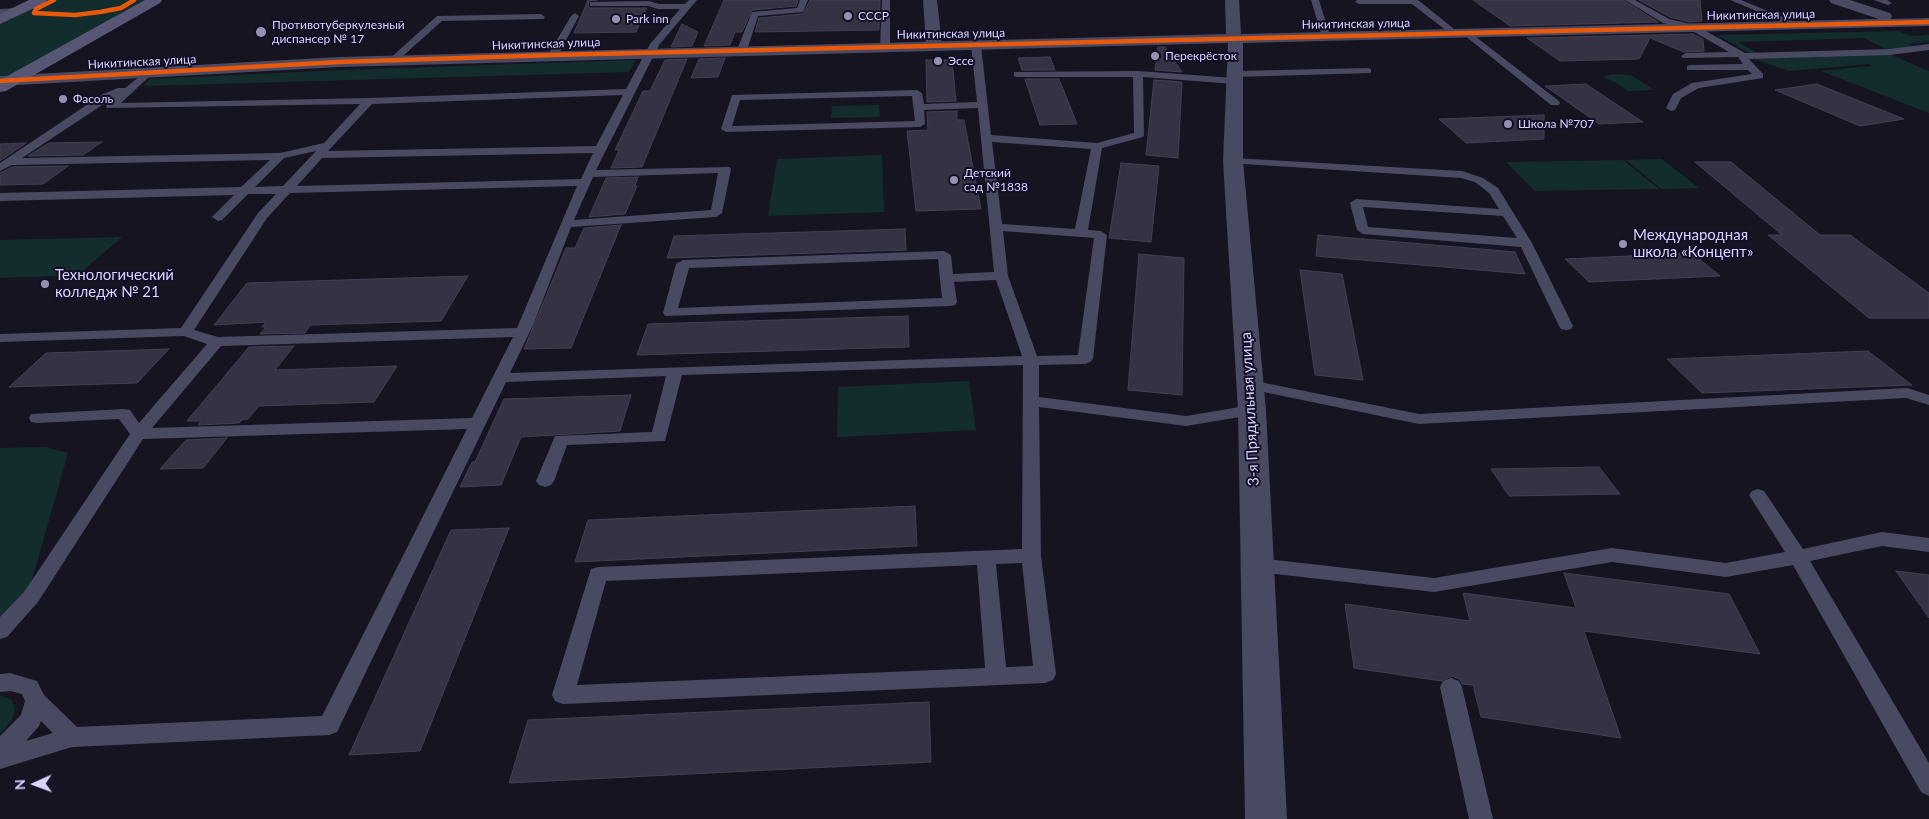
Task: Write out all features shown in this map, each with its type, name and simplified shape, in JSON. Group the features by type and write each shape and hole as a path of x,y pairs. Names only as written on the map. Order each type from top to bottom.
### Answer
{"main road":[{"path":"0,20 40,0"},
{"path":"4,83 155,0"}],"street":[{"path":"930,0 934,45"},
{"name":"3-я Прядильная улица","path":"1232,0 1236,46 1233,161 1251,398 1266,819"},
{"path":"1836,0 1929,31"},
{"path":"1904,23 1916,17 1929,16"},
{"path":"1904,23 1929,22"},
{"name":"Никитинская улица","path":"4,83 148,73 553,55 1904,23"}],"lane":[{"path":"742,50 755,14 800,10 804,0"},
{"path":"885,47 886,0"},
{"path":"1316,0 1326,36"},
{"path":"1629,0 1666,21 1692,28 1741,55 1760,76 1696,85 1677,96 1671,108"},
{"path":"1734,0 1798,25"},
{"path":"1878,0 1888,3"},
{"path":"1359,2 1414,1 1461,33 1555,104"},
{"path":"593,4 649,3 658,6 691,3"},
{"path":"0,759 72,737 329,725 523,332 566,224 600,149 655,44 691,3"},
{"path":"0,12 18,11"},
{"path":"553,55 575,16"},
{"path":"392,61 440,18 541,17"},
{"path":"976,45 1001,276 1030,360 1032,402 1032,556 1045,674 563,695 598,574 1032,556"},
{"path":"1686,56 1890,52 1929,47"},
{"path":"1690,68 1750,67"},
{"path":"1017,74 1138,74 1235,77 1368,71"},
{"path":"148,73 111,106 369,101 630,92"},
{"path":"986,138 1097,146 1139,135 1138,74"},
{"path":"5,165 107,96 134,84"},
{"path":"917,93 919,107 920,124 726,130 736,97 917,93"},
{"path":"185,332 262,216 369,101"},
{"path":"919,107 982,105"},
{"path":"5,165 280,156 328,145"},
{"path":"1081,233 1097,146"},
{"path":"318,155 600,149"},
{"path":"218,217 280,156"},
{"path":"1233,161 1462,175 1479,180 1494,190 1526,244 1566,326"},
{"path":"0,197 287,190 587,178 725,170 716,213 566,224"},
{"path":"1507,213 1356,203 1364,230 1526,244"},
{"path":"500,378 1085,359 1101,235 996,226"},
{"path":"944,255 947,278 950,302 670,313 683,264 944,255"},
{"path":"947,278 1001,276"},
{"path":"0,338 185,332 217,342 523,332"},
{"path":"0,631 30,597 138,434 217,342"},
{"path":"545,481 561,440 659,437 675,371"},
{"path":"1032,402 1186,421 1251,398 1419,419 1906,394 1929,400"},
{"path":"37,418 124,414 138,434"},
{"path":"138,434 478,423"},
{"path":"1758,496 1798,557 1929,785"},
{"path":"1258,565 1434,585 1612,555 1726,570 1882,539 1929,545"},
{"path":"986,558 996,676"},
{"path":"3,681 29,687 36,701 72,737"},
{"path":"1451,687 1481,819"},
{"path":"0,749 14,739 30,718 36,701"}],"green space":[{"path":"46,0 149,0 17,73 0,77 0,23"},
{"path":"1898,31 1912,36 1929,35 1929,42 1913,36 1927,42 1907,44 1916,47 1890,51 1864,38 1738,42 1760,54 1751,54 1717,35"},
{"path":"1889,54 1929,71 1929,113 1821,71 1872,66 1870,64 1789,71 1750,58"},
{"path":"636,60 629,72 144,86 149,79 339,70"},
{"path":"1613,74 1631,75 1654,90 1628,91 1615,82 1602,77"},
{"path":"879,105 880,117 831,118 832,106"},
{"path":"882,155 884,212 768,216 777,159"},
{"path":"1662,159 1699,188 1661,189 1626,160"},
{"path":"1623,160 1659,189 1535,191 1506,162"},
{"path":"122,237 78,275 0,278 0,240"},
{"path":"969,381 976,430 837,437 838,387"},
{"path":"45,447 68,453 30,587 0,619 0,448"},
{"path":"0,695 12,700 15,711 11,721 0,734"}],"building":[{"name":"Park inn","path":"588,0 597,0 589,1 588,6 590,8 647,8 636,32 574,33"},
{"path":"724,0 798,0 796,6 752,10 742,32 735,32 730,45 704,46"},
{"path":"810,0 880,0 879,30 755,32 759,18 803,14"},
{"path":"1473,0 1623,0 1658,22 1510,26"},
{"path":"1639,0 1700,0 1702,21 1689,22 1670,17"},
{"path":"682,24 698,32 692,46 671,47"},
{"path":"1693,34 1703,39 1704,51 1684,52 1650,38 1639,59 1560,61 1527,38"},
{"path":"1158,47 1165,47 1182,72 1155,70"},
{"path":"1050,57 1055,70 1022,70 1018,58"},
{"path":"725,58 718,77 691,78 699,59"},
{"path":"687,59 642,167 611,168 619,150 615,150 643,91 650,91 665,60"},
{"path":"926,60 952,60 956,101 927,102"},
{"path":"1025,79 1059,79 1077,124 1040,125"},
{"path":"1154,80 1182,82 1178,158 1146,155"},
{"path":"1586,84 1643,122 1599,124 1545,86"},
{"path":"1817,84 1904,119 1860,126 1775,90"},
{"path":"957,111 957,120 964,120 981,209 916,211 907,131 928,130 927,112"},
{"name":"Школа №707","path":"1544,115 1544,139 1466,143 1439,119"},
{"path":"102,142 83,155 28,156 49,143"},
{"path":"26,143 0,161 0,144"},
{"path":"1695,162 1731,162 1820,235 1850,235 1929,293 1929,318 1869,318 1768,235 1782,235"},
{"path":"1121,163 1159,166 1151,242 1109,238"},
{"path":"68,166 43,184 0,185 0,173 12,167"},
{"path":"638,177 635,186 637,186 625,214 589,217 606,178"},
{"path":"621,225 571,348 524,349 566,248 575,248 584,228"},
{"path":"905,229 906,250 667,258 674,236"},
{"path":"1318,235 1515,252 1525,274 1316,256"},
{"path":"1692,253 1720,276 1589,282 1565,259"},
{"path":"1139,254 1184,258 1182,395 1128,390"},
{"path":"1300,270 1342,274 1363,380 1315,375"},
{"path":"468,276 441,321 310,325 305,333 260,334 266,327 262,327 266,322 214,325 247,283"},
{"path":"908,316 909,347 637,355 648,324"},
{"path":"294,346 275,370 397,366 374,402 259,406 248,419 242,420 239,423 198,425 201,421 187,421 249,347"},
{"path":"169,349 137,383 9,387 46,353"},
{"path":"1868,351 1912,385 1702,393 1667,359"},
{"path":"631,395 620,431 521,437 501,485 460,487 472,462 475,462 504,399"},
{"path":"227,438 203,468 160,469 186,440"},
{"path":"1599,467 1620,494 1509,496 1491,469"},
{"path":"915,506 917,546 575,562 588,520"},
{"path":"509,528 420,751 349,755 451,530"},
{"path":"1896,571 1929,575 1929,618"},
{"path":"1564,573 1729,594 1760,654 1584,631 1621,738 1481,717 1473,685 1462,684 1460,679 1452,676 1441,681 1354,668 1345,604 1470,621 1463,593 1576,608"},
{"path":"929,702 931,762 509,783 528,720"}],"cycle path":[{"path":"54,0 36,9 34,13 75,15 100,12 121,8 134,0"},
{"path":"0,81 339,62 553,55 1929,22"}],"place":[{"name":"СССР","path":"848,16"},
{"name":"Park inn","path":"616,19"},
{"name":"Противотуберкулезный диспансер № 17","path":"261,32"},
{"name":"Перекрёсток","path":"1155,56"},
{"name":"Эссе","path":"938,61"},
{"name":"Фасоль","path":"63,99"},
{"name":"Школа №707","path":"1508,124"},
{"name":"Детский сад №1838","path":"954,180"},
{"name":"Международная школа «Концепт»","path":"1623,244"},
{"name":"Технологический колледж № 21","path":"45,284"}]}
